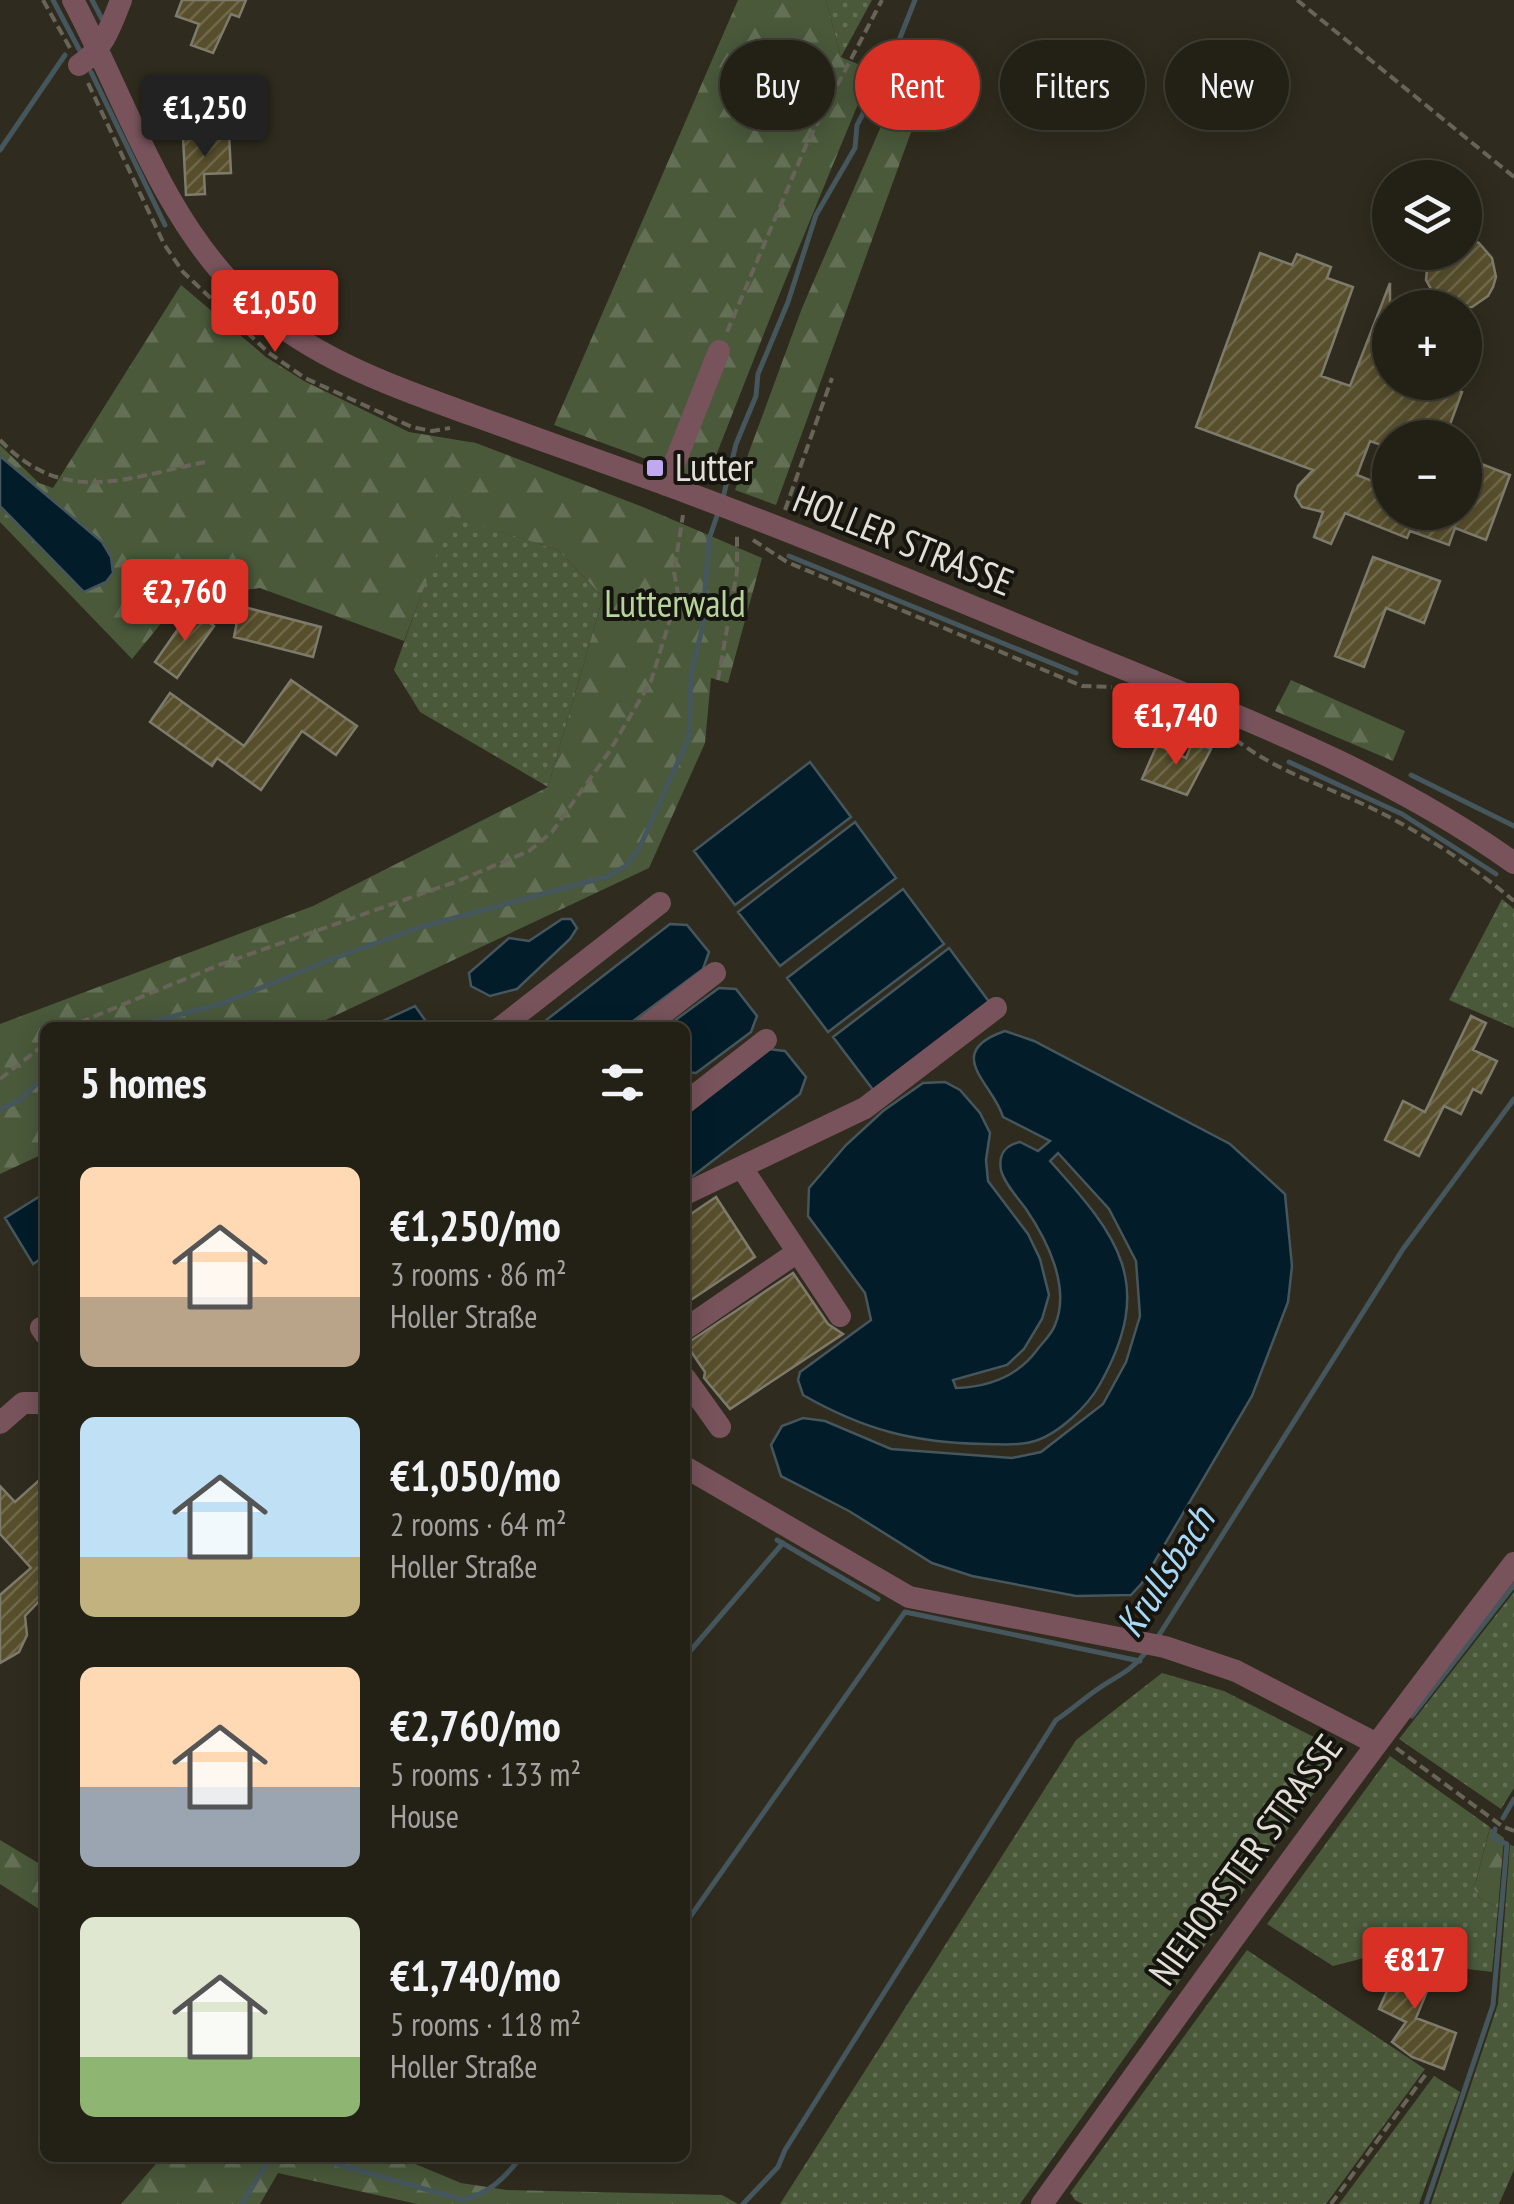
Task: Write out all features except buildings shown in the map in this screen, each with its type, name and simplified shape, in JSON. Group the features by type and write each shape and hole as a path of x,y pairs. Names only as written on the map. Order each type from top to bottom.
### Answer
{"street":[{"name":"HOLLER STRASSE","path":"73,0 185,222 222,273 278,326 318,352 360,372 666,485 692,507 736,527 779,530 1317,750 1412,797 1514,863"},
{"path":"79,65 108,33 121,0"},
{"path":"666,485 719,350"},
{"path":"508,1022 660,902"},
{"path":"652,1022 714,973"},
{"path":"690,1192 865,1108 996,1008"},
{"path":"690,1099 766,1040"},
{"path":"742,1168 840,1316"},
{"path":"690,1326 796,1253"},
{"path":"690,1385 720,1427"},
{"path":"0,1423 23,1404 40,1403"},
{"path":"690,1470 909,1597 1155,1645 1236,1671 1378,1740"},
{"name":"NIEHORSTER STRASSE","path":"1042,2204 1378,1740 1514,1563"}],"path":[{"path":"43,0 79,65"},
{"path":"719,350 806,143 882,0"},
{"path":"1297,0 1514,177"},
{"path":"779,530 832,378"},
{"path":"0,440 35,469 54,478 94,485 205,462"},
{"path":"80,1022 219,964 458,882 529,851 552,832 610,752 652,681 678,594 674,572 692,507"},
{"path":"718,680 737,571 736,527"},
{"path":"736,527 788,562 1082,686 1114,687"},
{"path":"1225,733 1267,762 1397,821 1514,901"},
{"path":"0,1079 40,1048"},
{"path":"1378,1740 1502,1826 1514,1830"},
{"path":"1332,2204 1426,2074"}],"green space":[{"path":"738,0 826,0 841,57 855,63 855,111 706,481 554,425 720,42 720,130 835,130 835,40 721,40"},
{"path":"826,0 872,0 841,57"},
{"path":"879,130 912,130 776,505 735,490 802,308"},
{"name":"Lutterwald","path":"181,285 266,357 304,381 409,432 476,443 762,558 728,683 711,678 705,743 649,868 322,1022 40,1022 40,1155 0,1174 0,1024 313,906 548,787 603,597 558,550 451,516 404,641 260,588 181,599 132,659 0,522 0,506 84,592 102,542 0,456 0,445 39,483 53,488"},
{"path":"450,515 558,550 603,597 548,787 420,712 394,670"},
{"path":"1291,680 1405,731 1393,761 1275,711"},
{"path":"1502,899 1514,909 1514,1028 1449,1000"},
{"path":"1514,1592 1514,1788 1501,1809 1399,1739"},
{"path":"1162,1673 1224,1691 1343,1752 1020,2204 780,2204 1076,1740"},
{"path":"1390,1756 1490,1827 1474,1889 1480,1898 1498,1908 1492,1972 1451,1967 1394,1934 1364,1958 1333,1966 1267,1924"},
{"path":"1490,1828 1504,1838 1498,1908 1480,1898 1474,1889"},
{"path":"0,1840 40,1864 40,1910 0,1884"},
{"path":"1510,1845 1514,1846 1514,2170 1499,2204 1431,2204 1498,2004"},
{"path":"1247,1950 1425,2069 1326,2204 1083,2204 1075,2200 1070,2193"},
{"path":"1434,2076 1460,2092 1419,2204 1339,2204"},
{"path":"158,2162 411,2162 461,2183 507,2190 722,2195 738,2204 417,2204 278,2173 260,2204 121,2204"}],"water":[{"path":"0,456 102,542 111,557 113,573 106,582 84,592 0,506"},
{"path":"810,762 851,817 735,905 694,851"},
{"path":"855,822 896,878 780,966 738,912"},
{"path":"903,889 944,944 828,1032 787,978"},
{"path":"562,919 571,919 577,928 570,939 517,989 490,996 471,986 469,973 509,938 529,941"},
{"path":"670,924 687,925 709,952 703,969 632,1022 544,1022"},
{"path":"949,948 990,1003 874,1091 833,1037"},
{"path":"719,988 736,989 757,1016 751,1032 696,1073 690,1072 690,1022 673,1022"},
{"path":"415,1006 426,1022 381,1022"},
{"path":"1005,1031 1034,1041 1230,1144 1285,1194 1292,1266 1288,1302 1252,1396 1142,1583 1131,1595 1076,1596 972,1576 932,1563 849,1511 781,1476 771,1445 782,1426 803,1418 825,1421 891,1449 1012,1458 1041,1452 1103,1404 1126,1362 1140,1316 1136,1261 1109,1209 1058,1153 1050,1161 1111,1239 1122,1264 1127,1290 1126,1318 1117,1349 1095,1393 1071,1419 1051,1434 1026,1443 936,1441 891,1432 847,1417 803,1395 798,1380 800,1372 871,1320 865,1293 808,1216 809,1188 846,1145 883,1111 923,1083 945,1082 960,1090 980,1113 990,1133 988,1181 1028,1234 1040,1259 1049,1295 1042,1319 1024,1349 1007,1365 953,1380 956,1388 990,1383 1011,1374 1052,1332 1060,1295 1054,1264 1034,1221 1005,1180 1000,1164 1004,1151 1011,1145 1020,1142 1038,1151 1050,1141 1003,1117 974,1059 976,1049"},
{"path":"768,1049 785,1051 806,1077 800,1094 690,1178 690,1109"},
{"path":"40,1196 40,1259 33,1264 5,1218"}],"waterway":[{"path":"53,0 81,53"},
{"path":"92,0 102,19"},
{"name":"Lutter","path":"723,498 736,444 756,396 758,374 788,302 816,215 855,148 857,125 890,63 915,0"},
{"path":"0,150 65,55"},
{"path":"91,72 165,225"},
{"name":"Lutter","path":"150,1022 221,1004 421,927 609,876 626,866 639,849 689,737 691,675 702,629 709,539 718,513"},
{"path":"789,556 1076,673"},
{"path":"1289,762 1402,814 1496,874"},
{"path":"1411,775 1514,826"},
{"name":"Lutter","path":"0,1110 20,1100 40,1081"},
{"name":"Krullsbach","path":"1156,1640 1403,1249 1514,1099"},
{"path":"777,1540 878,1599"},
{"path":"690,1651 783,1543"},
{"path":"1412,1716 1514,1585"},
{"path":"690,1917 905,1612 1140,1661"},
{"name":"Krullsbach","path":"743,2204 778,2167 785,2150 1056,1720 1128,1670 1146,1652"},
{"path":"1503,1818 1514,1799"},
{"path":"1426,2204 1493,2005 1507,1844 1493,1838 1495,1829"},
{"path":"242,2204 269,2162"},
{"path":"330,2162 463,2200 495,2184 517,2162"}],"place":[{"name":"Lutter","path":"655,468"}]}
